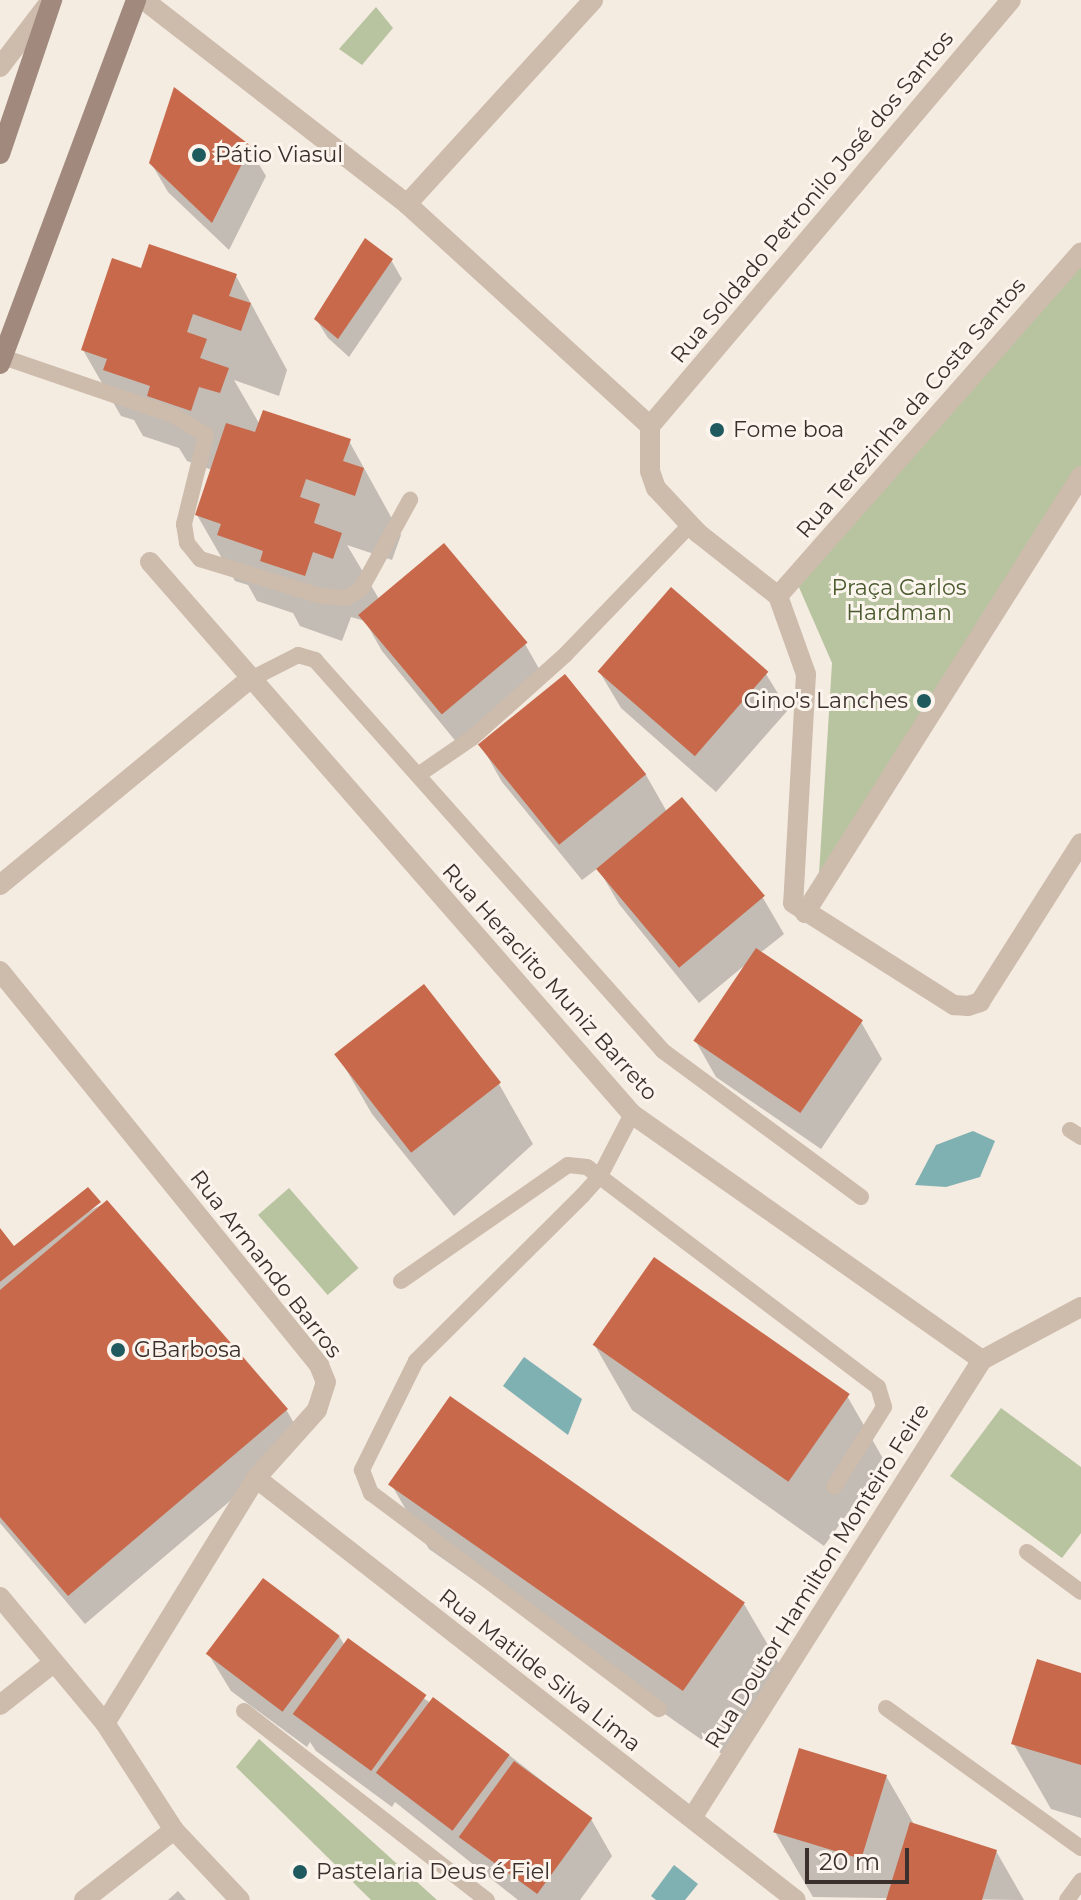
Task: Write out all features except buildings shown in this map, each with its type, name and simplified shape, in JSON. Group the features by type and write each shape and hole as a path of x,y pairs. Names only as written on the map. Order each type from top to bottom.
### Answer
{"main road":[{"path":"0,154 52,0"},
{"path":"1,360 136,0"}],"street":[{"path":"0,67 52,0"},
{"path":"144,0 407,204 650,426 650,471 656,488 690,525 778,596 806,674 790,888 793,903 954,1005 980,1002 1081,843"},
{"name":"Rua Soldado Petronilo José dos Santos","path":"650,426 1011,0"},
{"path":"407,204 583,4"},
{"name":"Rua Terezinha da Costa Santos","path":"778,596 1081,252"},
{"path":"805,913 1081,476"},
{"name":"Rua Heraclito Muniz Barreto","path":"150,562 249,680 632,1114 982,1360"},
{"path":"0,885 249,680"},
{"name":"Rua Armando Barros","path":"0,971 319,1365 326,1382 317,1410 256,1478 105,1723"},
{"path":"982,1360 1081,1307"},
{"name":"Rua Doutor Hamilton Monteiro Feire","path":"692,1818 982,1360"},
{"name":"Rua Matilde Silva Lima","path":"256,1478 692,1818 788,1898"},
{"path":"0,1597 52,1664 105,1723 174,1830 240,1900"},
{"path":"0,1705 52,1664"},
{"path":"84,1900 174,1830"}],"lane":[{"path":"1,360 175,416 206,435 184,524 187,543 200,559 321,596 347,598 361,589 410,500"},
{"path":"421,773 472,738 565,655 690,525"},
{"path":"249,680 284,660 310,657 421,773 663,1051 861,1197"},
{"path":"632,1114 600,1176 416,1361 362,1470 371,1493 659,1709"},
{"path":"401,1281 568,1165 577,1163 600,1176 878,1387 884,1407 834,1487"},
{"path":"1027,1552 1081,1592"},
{"path":"886,1708 1081,1848"},
{"path":"244,1711 487,1900"},
{"path":"1067,1900 1081,1881"}],"green space":[{"path":"376,7 393,28 362,65 339,49"},
{"name":"Praça Carlos Hardman","path":"1081,259 1081,470 818,890 832,663 798,585"},
{"path":"289,1188 359,1268 328,1295 258,1215"},
{"path":"1001,1408 1081,1467 1081,1533 1062,1558 950,1476"},
{"path":"259,1739 437,1900 371,1900 236,1767"}],"water":[{"path":"973,1131 995,1141 980,1177 946,1187 915,1185 936,1145"},
{"path":"524,1357 582,1399 568,1435 503,1386"},
{"path":"674,1865 698,1884 685,1900 656,1900 651,1896"}],"place":[{"name":"Pátio Viasul","path":"199,155"},
{"name":"Fome boa","path":"717,430"},
{"name":"Gino's Lanches","path":"924,701"},
{"name":"GBarbosa","path":"118,1350"},
{"name":"Pastelaria Deus é Fiel","path":"300,1872"}]}
